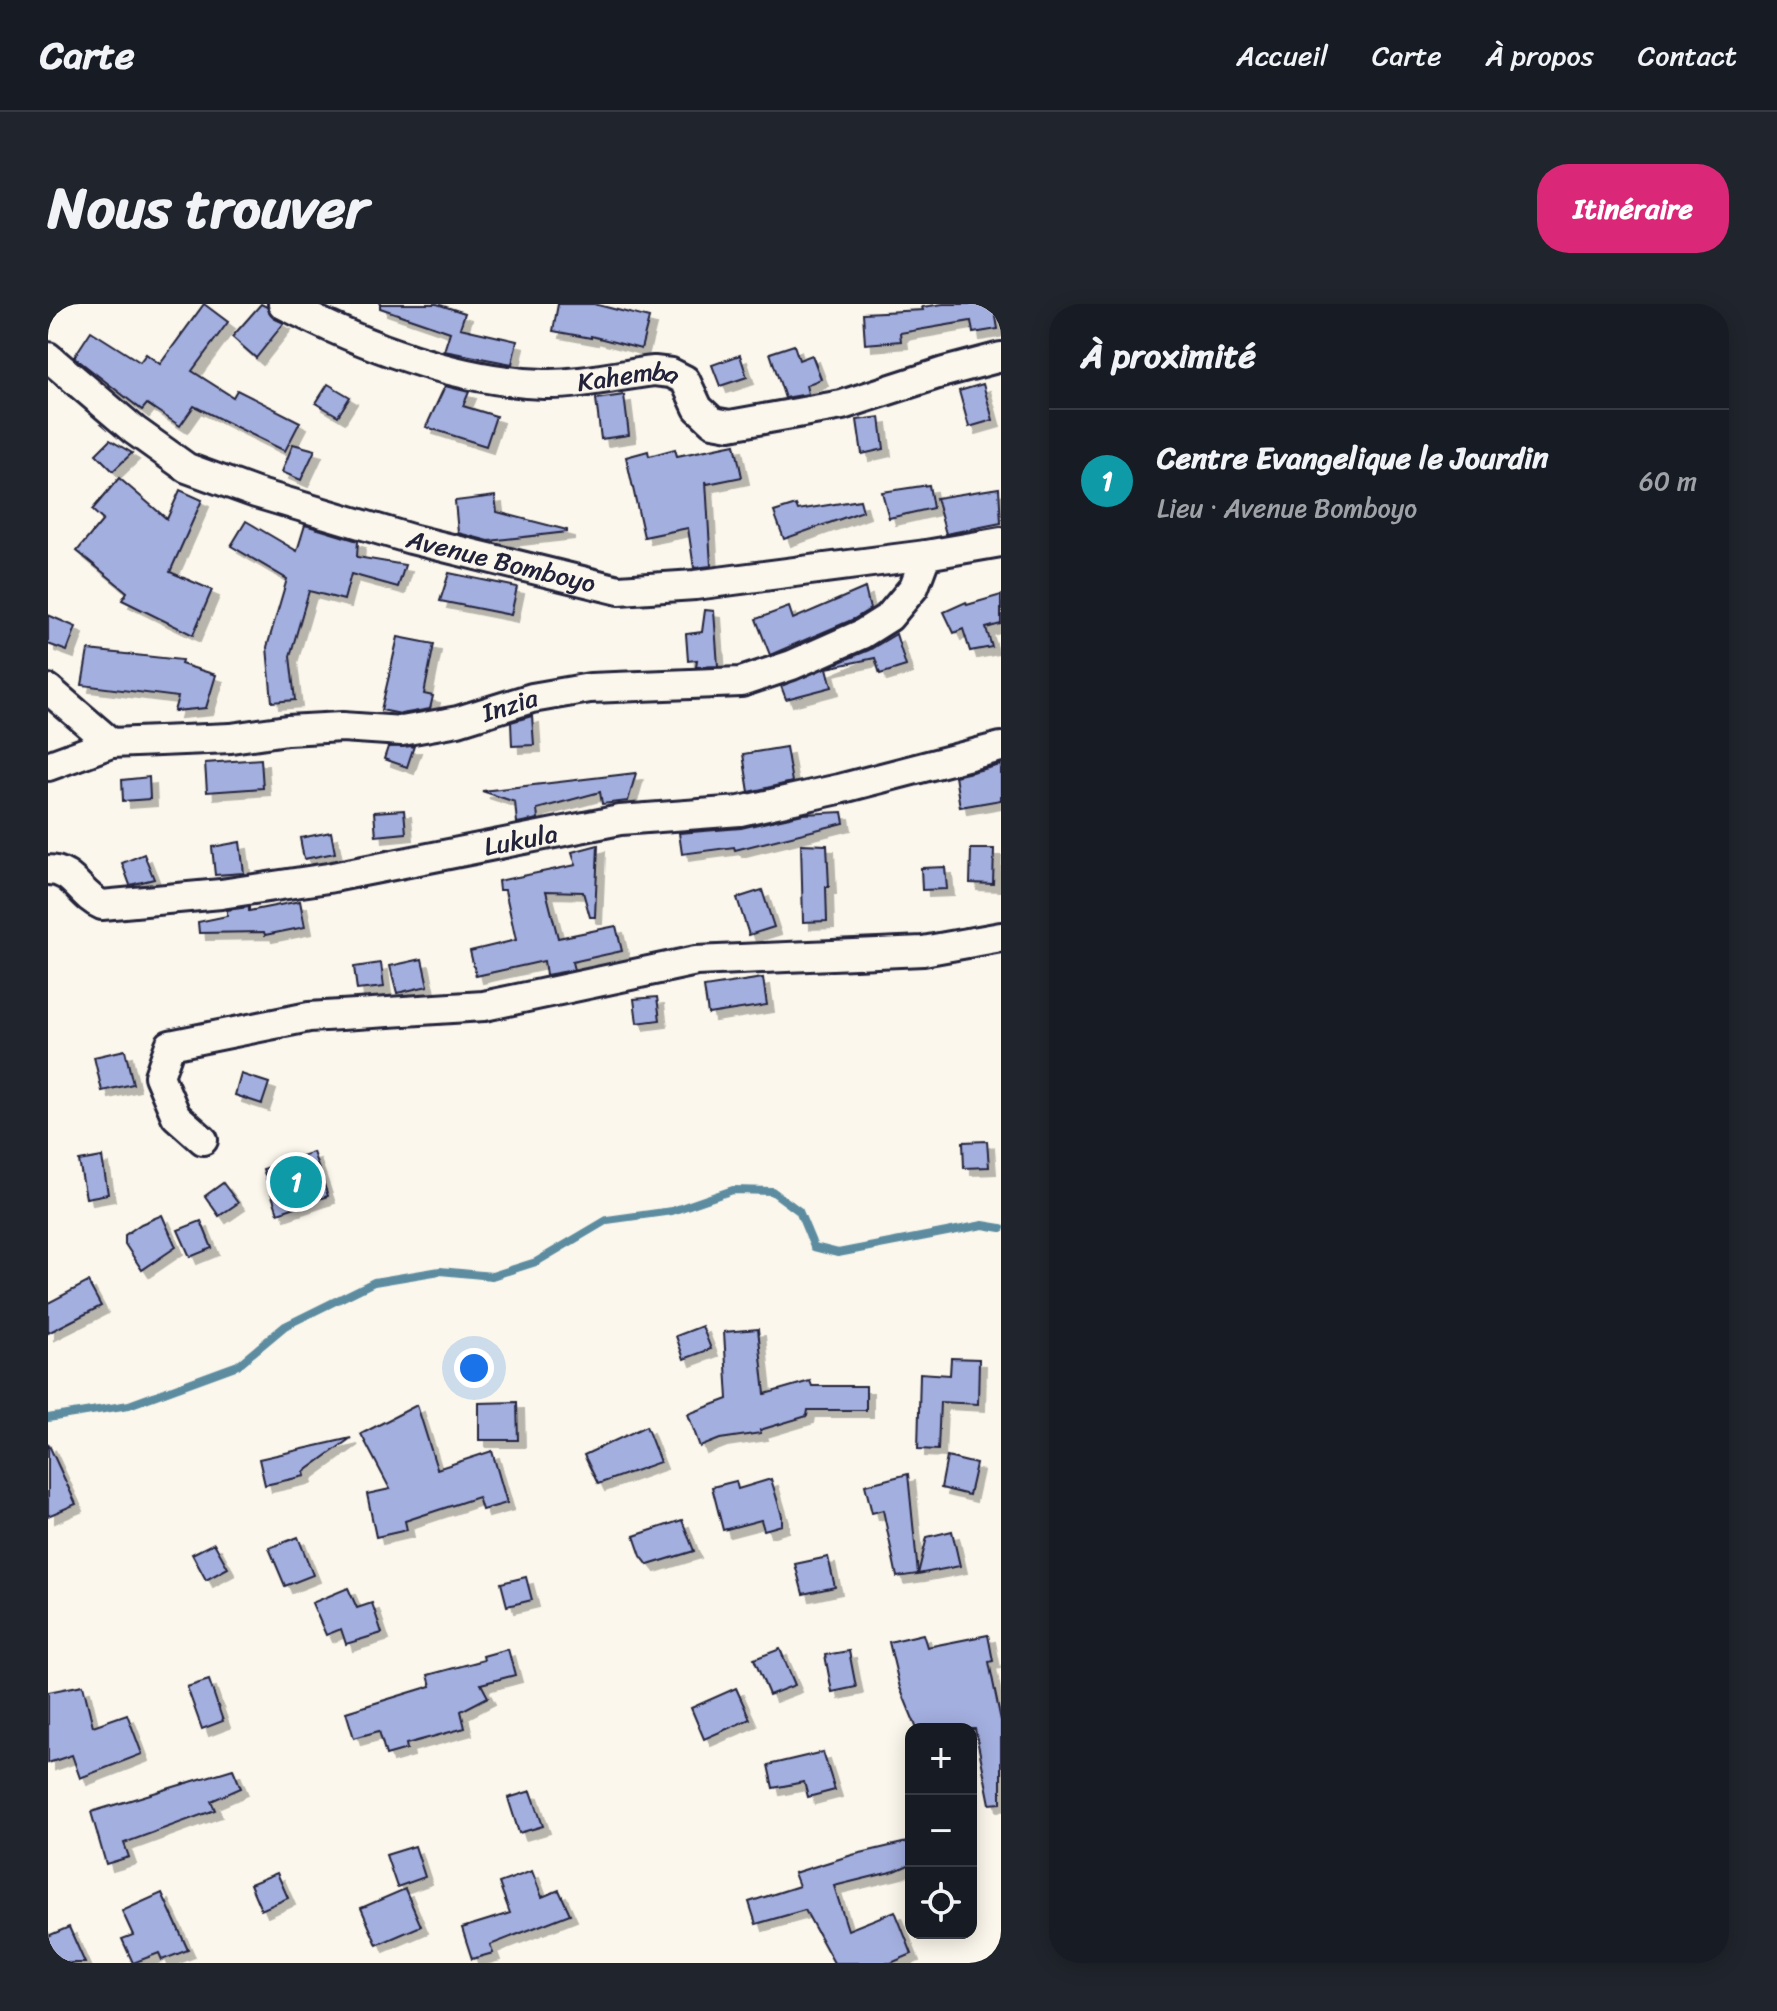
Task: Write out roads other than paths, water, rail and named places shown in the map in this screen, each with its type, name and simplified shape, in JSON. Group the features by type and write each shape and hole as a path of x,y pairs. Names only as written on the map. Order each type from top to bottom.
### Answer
{"street":[{"name":"Kahemba","path":"283,304 316,322 404,355 493,381 548,384 654,371 671,373 685,380 698,408 713,422 730,425 842,405 1001,357"},
{"name":"Avenue Bomboyo","path":"48,357 134,430 187,468 256,493 411,539 619,590 695,585 926,555 1001,542"},
{"name":"Inzia","path":"48,766 111,743 218,739 315,728 402,731 458,721 532,698 590,688 741,682 848,641 889,617 914,587 926,555"},
{"path":"48,689 111,743"},
{"name":"Lukula","path":"48,870 58,870 71,876 90,900 102,905 221,894 344,875 620,820 740,811 1001,747"},
{"path":"203,1140 176,1116 159,1076 170,1045 309,1017 484,1006 696,961 923,951 1001,937"}],"waterway":[{"path":"48,1418 129,1405 238,1365 285,1326 374,1282 440,1271 492,1276 536,1262 607,1220 672,1211 733,1190 772,1191 799,1211 814,1247 838,1253 983,1225 1001,1228"}],"place":[{"name":"Centre Evangelique le Jourdin","path":"296,1182"}]}
